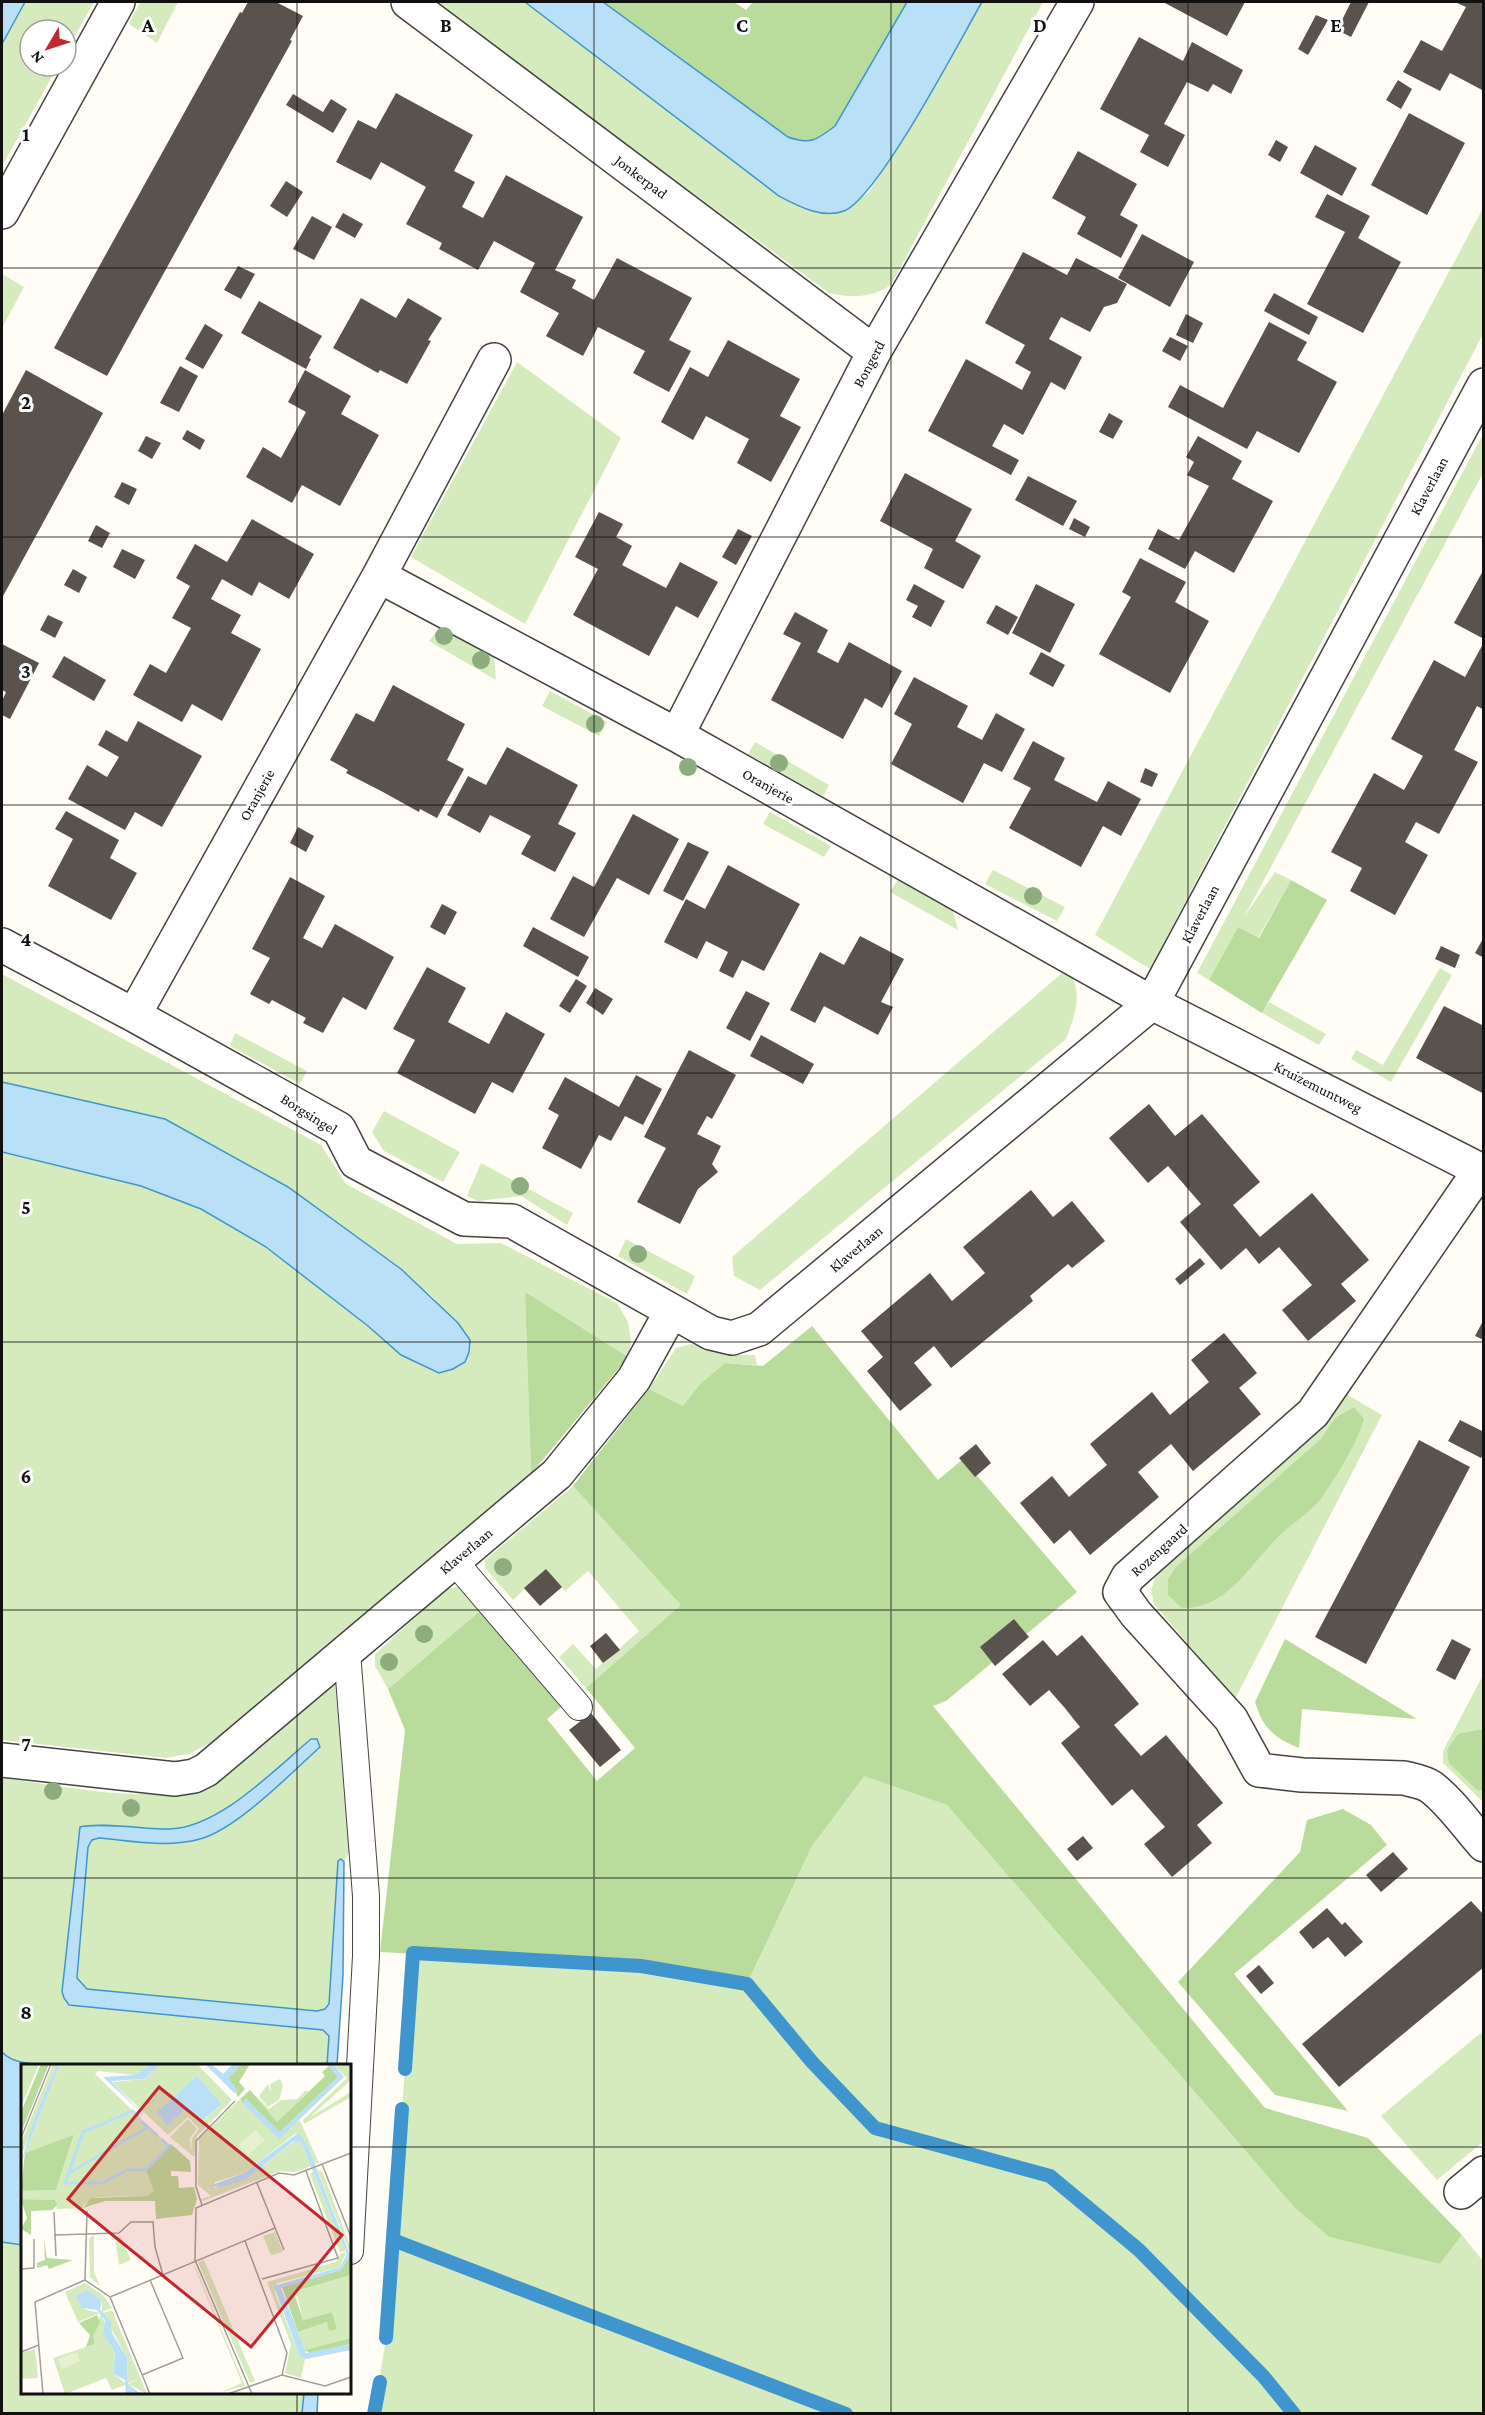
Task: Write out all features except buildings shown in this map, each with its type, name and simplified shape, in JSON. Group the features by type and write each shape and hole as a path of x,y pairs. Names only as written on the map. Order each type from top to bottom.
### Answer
{"street":[{"path":"2,212 118,2"},
{"name":"Jonkerpad","path":"408,2 874,352"},
{"name":"Bongerd","path":"677,735 874,352 1077,2"},
{"name":"Oranjerie","path":"134,1015 379,576 494,360"},
{"name":"Klaverlaan","path":"2,1760 175,1779 194,1776 206,1770 557,1474 634,1379 671,1311 711,1332 732,1338 759,1329 1152,1003 1484,384"},
{"name":"Oranjerie","path":"379,576 677,735 1152,1003"},
{"name":"Borgsingel","path":"2,945 134,1015 339,1129 356,1162 464,1219 512,1221 671,1311"},
{"name":"Kruizemuntweg","path":"1152,1003 1482,1171"},
{"name":"Rozengaard","path":"1482,1171 1313,1413 1128,1577 1120,1592 1136,1614 1231,1719 1259,1770 1302,1775 1404,1778 1430,1786 1484,1845"}],"lane":[{"path":"454,1561 579,1707"},
{"path":"347,1652 366,1896 365,2005 351,2235"}],"green space":[{"path":"25,2 94,2 78,31 78,18 18,18 18,78 51,78 2,166 2,44"},
{"path":"140,2 178,2 157,43 129,24"},
{"path":"436,2 525,2 779,196 805,209 845,210 868,193 892,157 982,2 1043,2 891,285 869,295 845,296 829,293"},
{"path":"603,2 734,2 746,10 753,2 907,2 835,126 818,138 802,141 788,137"},
{"path":"1483,208 1483,334 1150,969 1095,935"},
{"path":"2,274 24,287 2,328"},
{"path":"517,362 621,438 525,624 411,557"},
{"path":"1483,434 1483,473 1244,917 1275,872 1291,880 1258,938 1238,927 1209,980 1197,973"},
{"path":"441,626 494,657 496,680 429,641"},
{"path":"550,691 607,722 599,736 542,706"},
{"path":"755,742 829,785 823,796 748,754"},
{"path":"770,812 831,846 824,857 763,824"},
{"path":"993,870 1065,907 1057,921 985,884"},
{"path":"904,879 952,907 958,930 890,892 897,881"},
{"path":"1291,880 1327,900 1262,1013 1209,980 1238,927 1259,938"},
{"path":"1440,968 1452,975 1391,1082 1351,1059 1356,1050 1383,1065"},
{"path":"1062,973 1072,976 1077,1000 1066,1039 760,1290 734,1276 732,1257"},
{"path":"2,974 321,1145 346,1184 457,1244 501,1243 617,1303 628,1322 631,1341 628,1357 525,1293 531,1474 218,1739 189,1754 165,1758 2,1740 2,1152 130,1182 180,1199 203,1210 256,1241 306,1276 401,1355 436,1300 401,1269 288,1187 165,1119 2,1082"},
{"path":"1269,1002 1326,1034 1319,1045 1262,1013"},
{"path":"235,1033 307,1071 300,1084 230,1046"},
{"path":"384,1111 460,1152 443,1182 384,1151 372,1132"},
{"path":"481,1163 573,1213 567,1225 521,1196 478,1201 467,1196"},
{"path":"626,1239 695,1276 687,1294 618,1256"},
{"path":"525,1292 628,1357 531,1474"},
{"path":"812,1326 938,1480 963,1459 1077,1592 946,1701 933,1706 1265,2108 1368,2138 1462,2235 1440,2264 1329,2237 1294,2207 947,1805 864,1776 812,1846 747,1984 641,1966 380,1952 405,1730 388,1689 481,1610 562,1706 547,1719 597,1781 635,1748 586,1688 681,1605 573,1486 649,1389 683,1406 699,1385 725,1363 763,1366"},
{"path":"695,1343 732,1355 755,1355 757,1365 725,1363 699,1385 683,1406 649,1389 676,1348"},
{"path":"1346,1394 1382,1415 1235,1699 1154,1604 1151,1590 1157,1573 1326,1426"},
{"path":"1354,1407 1364,1419 1361,1429 1345,1461 1320,1500 1278,1537 1225,1594 1198,1607 1182,1608 1168,1595 1168,1579 1176,1567 1322,1438 1335,1418"},
{"path":"573,1486 682,1605 586,1688 559,1657 573,1644 596,1669 639,1631 588,1571 565,1591 546,1569 513,1600 485,1568 485,1560"},
{"path":"460,1586 481,1610 388,1689 375,1666 375,1654 447,1589"},
{"path":"1285,1639 1417,1719 1302,1709 1299,1748 1276,1736 1262,1719 1255,1702"},
{"path":"1483,1675 1484,1797 1481,1800 1443,1763 1443,1751"},
{"path":"336,1681 353,1845 344,1862 341,1859 338,1861 329,2004 325,2009 317,2011 87,1989 77,1978 88,1846 92,1840 99,1838 162,1843 183,1842 238,1800 206,1820 181,1828 153,1830 82,1826 69,2005 323,2030 329,2036 327,2064 33,2064 19,2062 7,2056 2,2052 2,1778 87,1790 144,1794 172,1792 200,1786 226,1776"},
{"path":"1484,1729 1483,1791 1477,1790 1449,1763 1447,1750 1458,1734"},
{"path":"863,1775 947,1805 1294,2207 1329,2237 1440,2264 1462,2235 1483,2261 1483,2413 374,2414 386,2338 413,1953 641,1966 747,1984 812,1846"},
{"path":"1343,1809 1371,1825 1387,1845 1234,1974 1348,2111 1275,2095 1178,1982 1300,1852 1307,1820"},
{"path":"1483,2031 1483,2142 1437,2180 1381,2116"},
{"path":"2,2242 21,2245 21,2394 304,2394 302,2413 2,2413"}],"water":[{"path":"2,2 25,2 2,44"},
{"path":"525,2 603,2 788,137 808,141 818,138 835,126 907,2 982,2 918,116 877,178 859,200 844,211 827,213 810,210 779,196"},
{"path":"2,1082 165,1119 288,1187 401,1269 458,1323 470,1340 465,1362 439,1373 401,1355 368,1326 266,1247 201,1209 141,1186 2,1152"},
{"path":"311,1739 317,1739 320,1747 246,1813 215,1833 188,1842 175,1843 99,1838 92,1840 88,1847 77,1978 87,1989 317,2011 325,2009 329,2004 338,1861 341,1859 344,1862 343,1975 337,2064 327,2064 329,2036 323,2030 69,2005 62,1992 80,1827 109,1825 167,1829 186,1827 225,1809"},
{"path":"2,2052 19,2062 33,2064 21,2064 21,2245 2,2242"},
{"path":"304,2394 318,2394 317,2413 302,2413"}],"waterway":[{"path":"405,2069 413,1953 641,1966 747,1984 812,2062 875,2128 1050,2176 1139,2250 1264,2377 1294,2414"},
{"path":"386,2338 402,2109"},
{"path":"393,2240 846,2414"},
{"path":"374,2414 380,2382"}]}
